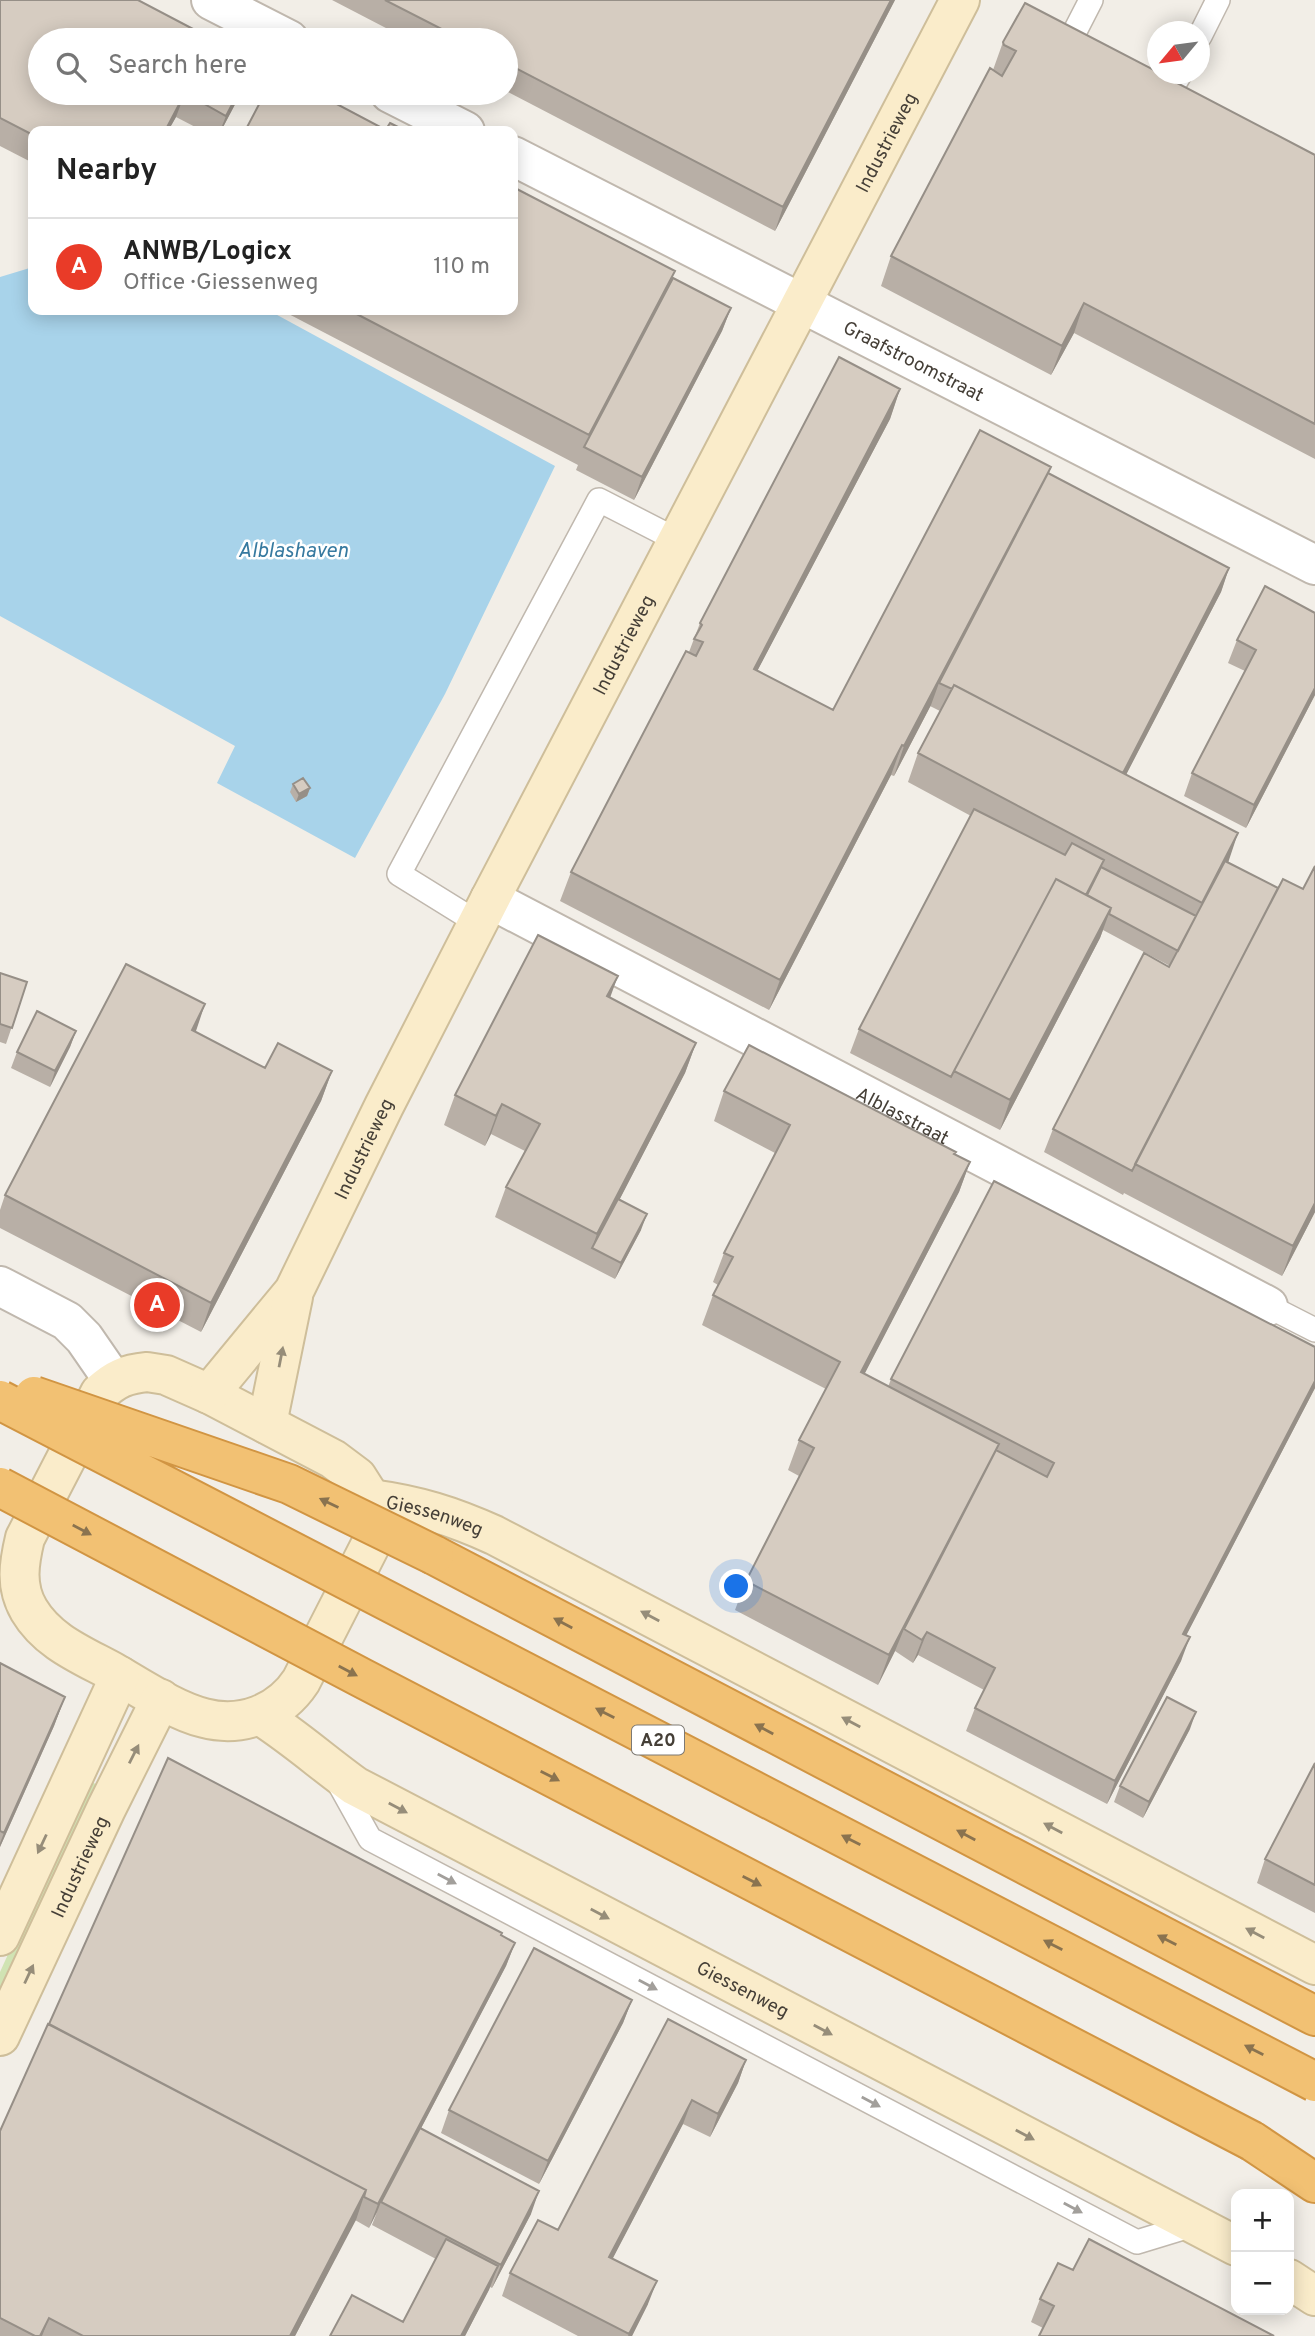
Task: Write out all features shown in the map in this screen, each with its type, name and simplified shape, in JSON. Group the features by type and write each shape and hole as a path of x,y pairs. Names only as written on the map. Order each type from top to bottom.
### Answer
{"highway":[{"path":"0,1384 289,1484 434,1555 1315,2016"},
{"name":"A20","path":"0,1400 1315,2082"},
{"path":"0,1487 1315,2174"},
{"path":"1252,2141 1315,2183"}],"street":[{"path":"211,0 266,28"},
{"name":"Industrieweg","path":"209,1394 294,1291 484,911 961,0"},
{"path":"414,105 455,126"},
{"name":"Graafstroomstraat","path":"518,159 1315,565"},
{"name":"Alblasstraat","path":"484,911 1268,1306"},
{"path":"0,1286 67,1321 84,1338 113,1380"},
{"name":"Industrieweg","path":"267,1424 294,1291"},
{"path":"147,1373 166,1376 209,1394 333,1458 357,1477 371,1499 376,1517 373,1540 297,1687 280,1705 261,1716 227,1720 203,1718 161,1699 53,1639 10,1586 25,1538 100,1393 113,1380 129,1374 147,1373"},
{"name":"Giessenweg","path":"371,1499 405,1503 452,1516 494,1535 1315,1965"},
{"path":"0,1936 120,1676"},
{"name":"Industrieweg","path":"0,2036 106,1809 161,1699"},
{"name":"Giessenweg","path":"261,1716 288,1733 355,1786 1231,2243"},
{"path":"1294,2282 1315,2296"}],"lane":[{"path":"1072,37 1091,0"},
{"path":"1207,21 1219,0"},
{"path":"1049,25 1095,48"},
{"path":"1179,84 1196,101"},
{"path":"484,911 399,874 599,500 679,541"},
{"name":"Alblasstraat","path":"1268,1306 1315,1331"}],"green space":[{"path":"87,1780 100,1786 0,2007 0,1972"}],"water":[{"name":"Alblashaven","path":"28,269 28,315 277,315 555,466 445,694 355,858 217,783 235,746 0,616 0,277"}],"building":[{"path":"0,0 138,0 191,28 28,28 28,105 179,105 168,126 28,126 28,132 0,118"},
{"path":"385,0 891,0 783,207 518,69 518,28 440,28"},
{"path":"1025,3 1147,66 1147,84 1179,84 1315,155 1315,424 1084,303 1062,346 891,256 990,68 1002,76 1016,51 1003,42"},
{"path":"206,105 232,105 226,116"},
{"path":"259,105 339,105 378,126 248,126"},
{"path":"518,190 675,271 589,435 359,315 518,315"},
{"path":"673,278 731,308 642,477 584,447"},
{"path":"839,357 900,389 754,669 833,710 980,430 1051,467 780,980 571,872 686,651 696,656 703,642 694,639 702,625 700,623"},
{"path":"1048,473 1229,568 1123,773 954,685 952,689 939,683"},
{"path":"1265,586 1315,613 1315,688 1254,805 1192,773 1256,650 1237,640"},
{"path":"954,685 1238,833 1202,903 918,753"},
{"path":"303,778 310,788 299,794 293,784"},
{"path":"974,809 1065,855 1072,843 1104,860 1086,895 1056,879 951,1077 859,1029"},
{"path":"1225,861 1278,888 1132,1171 1053,1129 1144,953 1169,967"},
{"path":"1315,866 1315,1203 1293,1246 1135,1164 1283,879 1303,889"},
{"path":"1101,867 1196,916 1178,951 1109,914 1111,908 1087,895"},
{"path":"1056,879 1111,908 1010,1100 954,1071"},
{"path":"538,935 618,976 607,996 696,1043 597,1234 506,1187 540,1124 502,1104 496,1116 455,1095"},
{"path":"126,964 205,1004 192,1030 265,1068 278,1043 332,1071 211,1303 5,1195"},
{"path":"0,973 27,982 12,1028 0,1024"},
{"path":"37,1011 76,1031 55,1071 17,1052"},
{"path":"749,1045 956,1152 954,1154 970,1162 861,1372 999,1444 889,1655 746,1581 814,1448 799,1440 840,1362 713,1295 733,1257 724,1253 790,1125 724,1091"},
{"path":"994,1181 1315,1347 1315,1381 1183,1634 1190,1637 1115,1781 975,1708 995,1668 927,1632 922,1640 904,1629 996,1450 1047,1477 1054,1463 891,1379"},
{"path":"618,1199 647,1214 621,1263 592,1248"},
{"path":"0,1663 65,1697 4,1833 0,1831"},
{"path":"1167,1697 1196,1712 1149,1802 1120,1786"},
{"path":"168,1758 502,1933 501,1935 515,1943 378,2204 364,2197 366,2190 49,2024"},
{"path":"1315,1763 1315,1885 1265,1859"},
{"path":"534,1948 632,2000 548,2161 449,2110"},
{"path":"668,2019 746,2060 718,2114 692,2100 609,2257 657,2281 629,2334 510,2273 538,2220 558,2230"},
{"path":"48,2024 366,2190 290,2336 83,2336 49,2318 40,2336 35,2336 0,2318 0,2131"},
{"path":"420,2128 539,2191 501,2265 381,2202"},
{"path":"446,2239 498,2266 461,2336 330,2336 352,2295 403,2322"},
{"path":"1089,2239 1274,2336 1039,2336 1054,2306 1040,2299 1058,2263 1073,2270"}],"place":[{"name":"ANWB/Logicx","path":"157,1305"}]}
